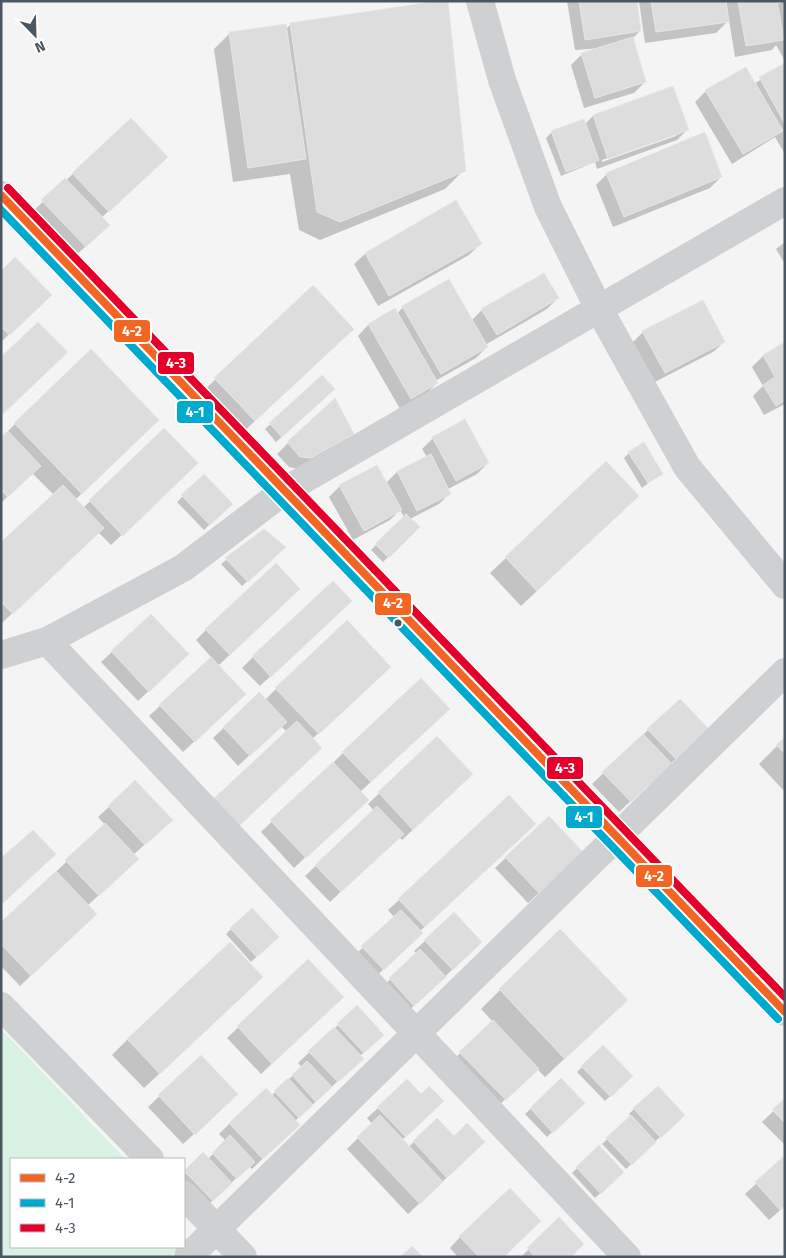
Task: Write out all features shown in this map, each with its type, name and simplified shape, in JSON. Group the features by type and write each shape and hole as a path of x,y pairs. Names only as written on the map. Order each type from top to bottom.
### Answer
{"street":[{"path":"480,1 502,80 548,207 599,309 687,467 785,585"},
{"path":"1,195 785,1012"},
{"path":"1,655 47,641 183,568 284,491 785,201"},
{"path":"47,641 627,1257"},
{"path":"188,1257 418,1034 785,672"},
{"path":"1,1006 149,1158"},
{"path":"185,1196 243,1257"}],"green space":[{"path":"1,1029 124,1158 10,1158 10,1248 179,1248 170,1257 1,1257"}],"building":[{"path":"448,1 466,171 340,222 317,212 290,23"},
{"path":"579,1 637,1 641,31 585,40"},
{"path":"651,1 726,1 729,22 656,32"},
{"path":"738,1 777,1 784,40 746,46"},
{"path":"286,24 306,159 248,168 229,32"},
{"path":"633,37 646,82 595,98 581,53"},
{"path":"785,63 785,124 759,77"},
{"path":"746,67 783,131 743,154 705,90"},
{"path":"673,86 689,130 608,159 593,115"},
{"path":"131,118 168,157 109,212 72,173"},
{"path":"584,119 599,160 566,172 551,131"},
{"path":"705,132 722,177 624,217 606,173"},
{"path":"65,178 110,225 86,247 41,200"},
{"path":"456,200 482,244 389,296 365,253"},
{"path":"15,257 52,295 10,335 1,327 1,271"},
{"path":"544,273 559,298 497,335 481,309"},
{"path":"449,279 488,347 441,374 402,306"},
{"path":"313,285 354,329 255,421 214,378"},
{"path":"703,300 725,342 665,373 642,331"},
{"path":"395,308 438,383 411,399 368,324"},
{"path":"38,322 68,352 1,416 1,357"},
{"path":"785,342 785,400 776,406 763,385 775,377 763,355"},
{"path":"91,349 159,420 82,494 14,423"},
{"path":"322,375 335,389 282,437 269,423"},
{"path":"335,398 354,434 311,458 300,457 287,442"},
{"path":"465,419 489,463 456,481 432,437"},
{"path":"164,428 198,463 123,536 89,500"},
{"path":"8,431 41,466 8,497 1,490 1,437"},
{"path":"644,442 663,474 648,483 628,452"},
{"path":"431,454 451,494 417,511 397,471"},
{"path":"606,461 639,496 537,591 505,557"},
{"path":"377,465 402,510 364,531 339,485"},
{"path":"204,474 233,504 210,525 181,495"},
{"path":"63,485 104,528 13,614 1,602 1,542"},
{"path":"406,514 420,527 389,558 375,544"},
{"path":"264,529 286,547 248,582 225,558"},
{"path":"276,563 300,589 230,655 205,629"},
{"path":"333,581 352,601 271,677 252,656"},
{"path":"151,614 189,654 149,692 111,651"},
{"path":"347,620 391,667 319,734 275,688"},
{"path":"211,657 246,694 195,742 159,705"},
{"path":"421,678 450,709 371,782 342,752"},
{"path":"259,692 287,722 250,756 223,727"},
{"path":"680,699 709,729 676,759 647,729"},
{"path":"297,721 322,748 236,829 210,802"},
{"path":"643,734 672,764 631,802 602,772"},
{"path":"437,736 473,774 413,830 378,792"},
{"path":"785,737 785,753 776,745"},
{"path":"333,762 369,800 306,858 270,820"},
{"path":"135,780 173,820 145,845 108,806"},
{"path":"509,795 536,824 425,927 398,899"},
{"path":"377,806 404,834 341,892 315,865"},
{"path":"549,816 583,852 539,893 505,857"},
{"path":"105,823 139,859 99,896 65,860"},
{"path":"33,830 56,854 1,905 1,858"},
{"path":"56,871 97,914 31,976 1,944 1,922"},
{"path":"252,908 279,937 257,957 230,928"},
{"path":"401,910 423,933 384,970 361,946"},
{"path":"454,912 482,942 453,970 424,940"},
{"path":"560,929 628,1000 565,1059 499,989"},
{"path":"230,942 263,977 160,1074 127,1039"},
{"path":"420,949 446,977 414,1006 389,978"},
{"path":"308,959 344,997 272,1064 237,1026"},
{"path":"357,1005 384,1035 364,1053 337,1024"},
{"path":"493,1020 539,1069 506,1100 459,1052"},
{"path":"334,1027 364,1059 338,1082 308,1051"},
{"path":"603,1045 633,1076 611,1097 581,1066"},
{"path":"201,1055 238,1094 195,1135 158,1095"},
{"path":"307,1061 332,1087 316,1102 292,1075"},
{"path":"288,1078 313,1105 299,1118 274,1091"},
{"path":"561,1078 585,1103 553,1133 530,1108"},
{"path":"407,1079 421,1094 429,1086 444,1101 406,1137 377,1107"},
{"path":"658,1086 685,1115 661,1138 633,1108"},
{"path":"266,1088 300,1125 263,1159 229,1123"},
{"path":"785,1098 785,1123 772,1110"},
{"path":"380,1115 443,1182 420,1204 357,1137"},
{"path":"631,1115 656,1142 632,1165 606,1138"},
{"path":"437,1118 454,1136 467,1123 485,1142 447,1178 413,1141"},
{"path":"230,1135 255,1162 237,1179 212,1153"},
{"path":"599,1145 624,1172 601,1194 576,1167"},
{"path":"203,1152 232,1183 213,1201 185,1170"},
{"path":"785,1155 785,1206 780,1210 755,1182"},
{"path":"510,1188 541,1221 504,1257 479,1257 459,1236"},
{"path":"559,1217 584,1244 571,1257 535,1257 527,1248"},
{"path":"412,1246 423,1257 400,1257"}],"transit line":[{"name":"4-3","path":"8,188 785,997"},
{"name":"4-2","path":"1,195 785,1012"},
{"name":"4-1","path":"1,210 778,1019"}]}
